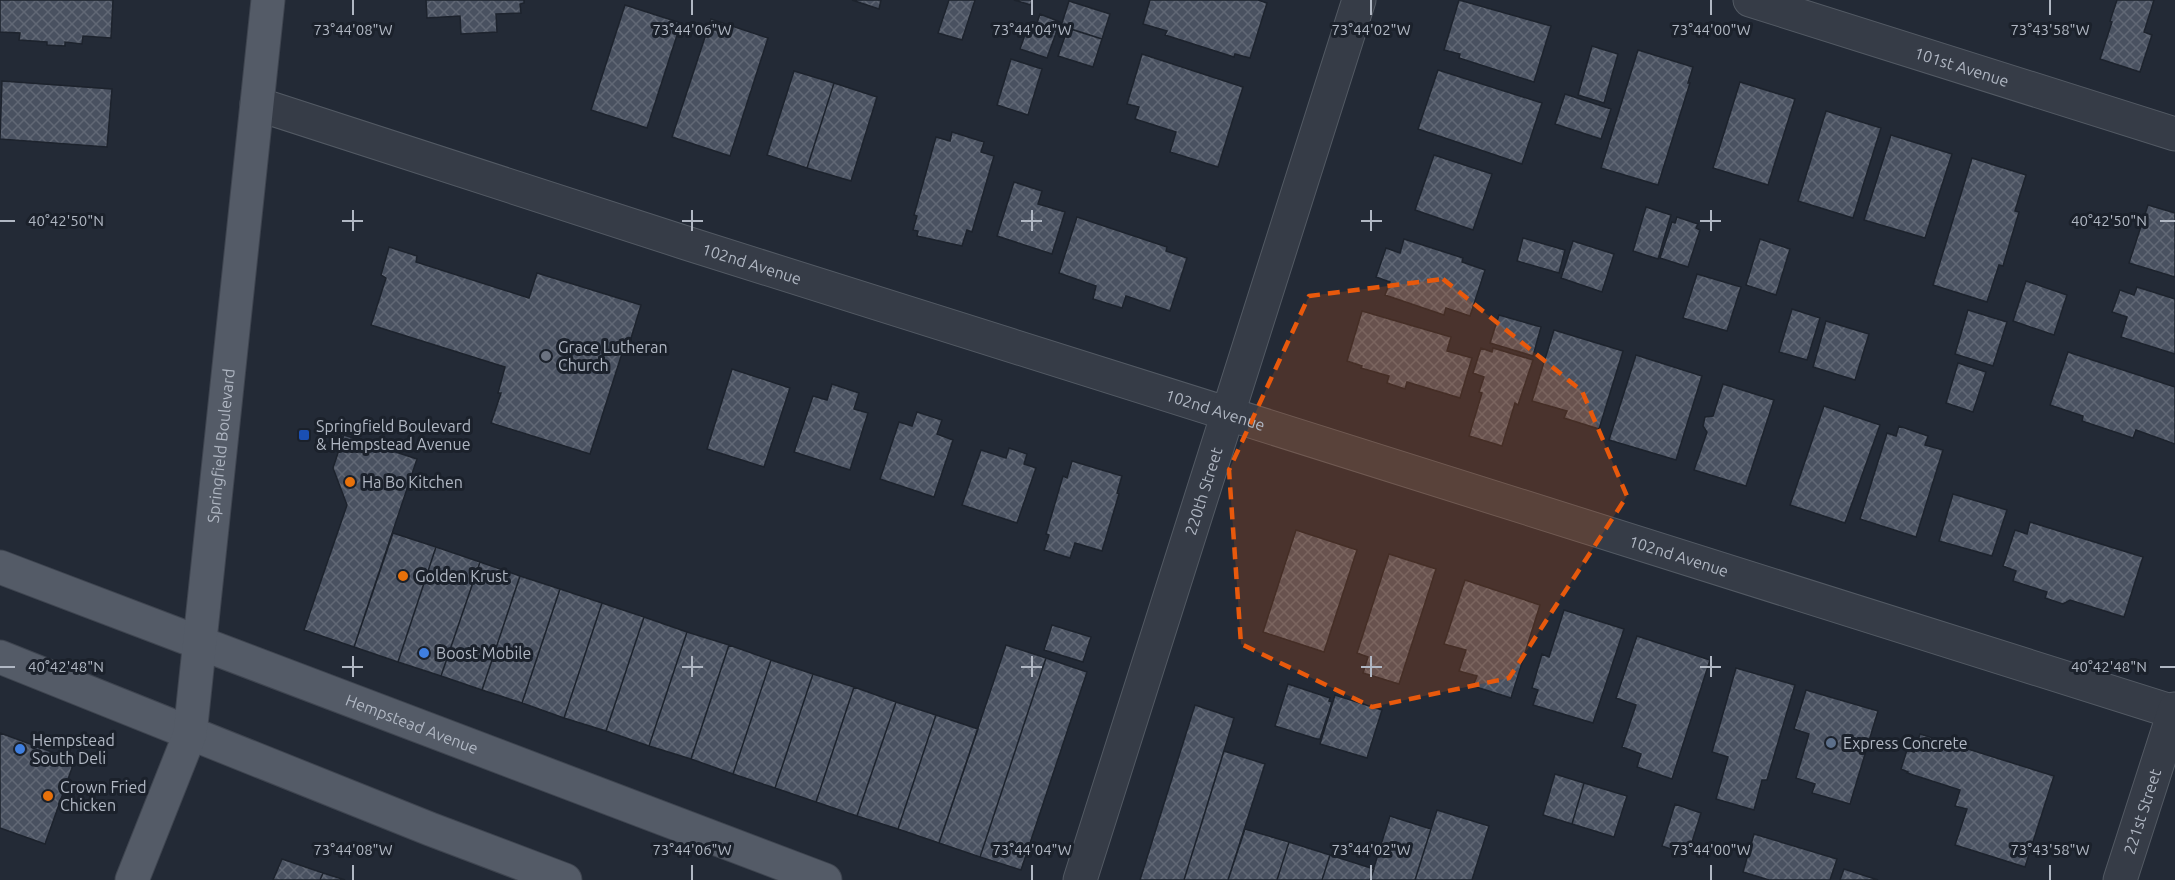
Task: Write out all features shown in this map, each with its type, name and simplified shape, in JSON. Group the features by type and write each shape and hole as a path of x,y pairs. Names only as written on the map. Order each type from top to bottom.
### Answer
{"main road":[{"name":"Springfield Boulevard","path":"132,880 190,734 268,0"},
{"name":"Hempstead Avenue","path":"0,567 532,771 825,880"},
{"path":"0,657 430,829 565,880"}],"street":[{"name":"220th Street","path":"1080,880 1359,0"},
{"name":"101st Avenue","path":"1750,0 2175,134"},
{"name":"102nd Avenue","path":"257,104 686,243 2175,711"},
{"name":"221st Street","path":"2120,880 2175,711"}],"highlighted area":[{"path":"1443,279 1582,391 1627,496 1509,678 1372,707 1241,644 1229,470 1309,296"}],"building":[{"path":"0,0 113,0 111,38 83,36 82,44 65,42 65,46 19,40 20,33 0,32"},
{"path":"426,0 524,0 524,3 520,4 521,13 496,14 497,32 461,34 460,16 427,18"},
{"path":"852,0 881,0 879,9"},
{"path":"949,0 975,0 962,40 938,33"},
{"path":"1014,0 1032,0 1031,5"},
{"path":"1150,0 1258,0 1267,3 1250,58 1235,54 1234,57 1165,35 1167,31 1143,24"},
{"path":"1459,0 1551,26 1534,82 1459,58 1460,54 1444,50"},
{"path":"2117,0 2154,0 2144,32 2152,35 2140,72 2100,59"},
{"path":"1069,1 1110,14 1102,39 1061,26"},
{"path":"625,5 681,23 647,128 591,110"},
{"path":"1040,14 1060,22 1047,58 1020,49 1029,23 1036,26"},
{"path":"711,19 768,38 730,156 672,137"},
{"path":"1068,28 1102,39 1093,67 1058,56"},
{"path":"1592,46 1618,54 1604,103 1578,95"},
{"path":"1638,50 1693,67 1658,185 1601,168"},
{"path":"1142,54 1243,87 1218,167 1170,152 1176,132 1135,119 1139,107 1127,104"},
{"path":"1011,59 1042,69 1028,115 997,105"},
{"path":"1438,70 1542,103 1522,164 1418,129"},
{"path":"794,71 834,83 807,168 767,155"},
{"path":"2,81 112,89 107,147 0,139"},
{"path":"1740,82 1795,99 1768,185 1713,168"},
{"path":"834,83 877,97 851,181 807,168"},
{"path":"1565,94 1611,109 1601,139 1555,124"},
{"path":"1826,111 1881,128 1853,218 1798,201"},
{"path":"952,132 984,142 981,152 994,156 972,232 967,230 962,246 917,236 918,231 913,230 917,216 914,215 936,137 950,141"},
{"path":"1891,135 1952,154 1925,238 1864,220"},
{"path":"1434,155 1492,174 1473,230 1415,210"},
{"path":"1972,158 2026,175 2015,211 2019,212 2003,266 1999,265 1987,302 1933,285"},
{"path":"1014,182 1042,191 1038,204 1065,212 1052,254 997,236"},
{"path":"2148,205 2175,213 2175,277 2129,263"},
{"path":"1646,207 1671,215 1658,259 1633,251"},
{"path":"1077,217 1167,247 1166,251 1187,258 1170,311 1126,296 1122,308 1093,299 1096,286 1059,273"},
{"path":"1677,217 1698,224 1696,228 1700,230 1688,267 1660,258 1672,222 1675,223"},
{"path":"1523,238 1565,250 1559,273 1517,261"},
{"path":"1404,239 1463,258 1462,262 1485,270 1470,316 1446,308 1444,315 1385,295 1390,282 1376,277 1386,248 1400,253"},
{"path":"1760,239 1790,249 1776,295 1746,285"},
{"path":"1573,241 1614,254 1602,292 1561,278"},
{"name":"Grace Lutheran Church","path":"389,247 417,256 416,262 529,298 537,273 641,305 629,345 625,344 590,454 491,423 501,393 498,393 505,367 371,325 386,278 381,275"},
{"path":"1697,274 1741,287 1727,331 1683,318"},
{"path":"2026,281 2067,295 2054,335 2013,321"},
{"path":"2137,287 2175,299 2175,354 2121,337 2127,317 2112,312 2120,290 2134,295"},
{"path":"1792,309 1820,318 1807,360 1779,352"},
{"path":"1968,310 2007,322 1993,366 1955,354"},
{"path":"1362,311 1451,337 1447,351 1472,358 1460,398 1407,382 1405,389 1387,383 1389,376 1361,368 1362,366 1347,361"},
{"path":"1499,315 1541,327 1533,356 1490,343"},
{"path":"1826,321 1869,334 1855,380 1813,367"},
{"path":"1554,330 1623,351 1599,429 1564,418 1567,411 1532,401"},
{"path":"1481,348 1492,352 1493,348 1533,360 1518,405 1515,403 1502,446 1469,436 1482,393 1479,392 1484,377 1473,373"},
{"path":"2068,352 2175,387 2175,444 2136,430 2133,438 2082,421 2083,416 2050,405"},
{"path":"1636,355 1702,376 1676,460 1609,440"},
{"path":"1958,363 1986,372 1973,412 1946,403"},
{"path":"732,369 790,388 764,467 707,449"},
{"path":"832,384 859,393 854,409 868,413 850,470 794,452 813,396 827,400"},
{"path":"1723,384 1774,400 1746,486 1694,470 1707,432 1703,426 1705,417 1713,416"},
{"path":"1824,406 1880,425 1845,523 1790,505"},
{"path":"917,412 942,420 937,434 953,440 934,497 880,479 899,422 912,426"},
{"path":"1899,426 1928,436 1925,445 1943,450 1916,537 1860,519 1887,433 1896,436"},
{"path":"344,435 417,459 354,647 304,630 347,505 333,468"},
{"path":"1009,448 1027,454 1024,464 1036,468 1017,523 962,505 981,450 1006,458"},
{"path":"1072,461 1122,476 1102,551 1075,543 1070,558 1044,550 1049,535 1046,534 1063,476 1067,478"},
{"path":"1953,494 2007,510 1992,556 1939,541"},
{"path":"2030,522 2143,557 2124,617 2070,600 2063,604 2045,598 2047,592 2013,581 2016,571 2003,566 2015,530 2027,534"},
{"path":"1296,530 1357,550 1324,652 1263,632"},
{"name":"Golden Krust","path":"393,533 436,547 398,662 354,647"},
{"path":"436,547 480,562 441,676 398,662"},
{"path":"1389,554 1436,569 1399,684 1363,673 1368,657 1357,653"},
{"path":"480,562 520,576 482,690 441,676"},
{"path":"520,576 560,589 522,703 482,690"},
{"path":"1465,580 1540,605 1511,698 1473,686 1477,676 1459,671 1466,650 1444,644"},
{"path":"560,589 602,603 564,718 522,703"},
{"path":"602,603 644,617 606,731 564,718"},
{"path":"1564,610 1624,629 1593,723 1533,705 1538,690 1532,688 1542,654 1549,657"},
{"path":"644,617 687,632 649,746 606,731"},
{"path":"1052,625 1091,637 1083,662 1044,650"},
{"path":"687,632 729,645 691,759 649,746"},
{"path":"1637,636 1710,660 1672,779 1637,767 1641,754 1622,747 1636,705 1616,698"},
{"path":"729,645 771,660 733,774 691,759"},
{"path":"1006,645 1046,658 980,857 939,843"},
{"path":"1046,658 1087,672 1021,870 980,857"},
{"path":"771,660 813,674 775,788 733,774"},
{"path":"1736,668 1795,685 1767,780 1762,780 1754,810 1716,799 1728,757 1712,752"},
{"path":"813,674 854,687 816,802 775,788"},
{"path":"1288,684 1330,698 1329,701 1332,702 1320,739 1275,726"},
{"path":"854,687 896,702 857,816 816,802"},
{"path":"1806,690 1878,711 1850,804 1812,793 1815,784 1796,778 1809,734 1794,729"},
{"path":"1335,695 1382,710 1367,758 1320,744"},
{"path":"896,702 936,715 898,829 857,816"},
{"path":"1195,705 1234,718 1184,880 1140,880"},
{"path":"936,715 978,729 939,843 898,829"},
{"path":"0,733 71,759 72,768 45,844 0,828"},
{"path":"1920,734 2054,776 2025,867 1955,845 1967,809 1955,806 1960,790 1901,769 1907,750 1914,752"},
{"path":"1224,751 1265,764 1228,880 1184,880"},
{"path":"1555,774 1584,783 1572,824 1543,815"},
{"path":"1584,783 1627,796 1614,837 1572,824"},
{"path":"1675,804 1701,813 1688,855 1662,846"},
{"path":"1437,810 1489,826 1472,880 1415,880"},
{"path":"1390,816 1431,829 1415,880 1370,880"},
{"path":"1245,829 1289,842 1277,880 1228,880"},
{"path":"1754,834 1837,859 1830,880 1769,880 1743,872"},
{"path":"1289,842 1330,855 1322,880 1277,880"},
{"path":"1330,855 1374,869 1370,880 1322,880"},
{"path":"282,859 323,873 320,880 273,880"},
{"path":"1844,869 1878,880 1840,880"},
{"path":"323,873 345,880 320,880"}],"place":[{"name":"Grace Lutheran Church","path":"546,356"},
{"name":"Springfield Boulevard & Hempstead Avenue","path":"304,435"},
{"name":"Ha Bo Kitchen","path":"350,482"},
{"name":"Golden Krust","path":"403,576"},
{"name":"Boost Mobile","path":"424,653"},
{"name":"Express Concrete","path":"1831,743"},
{"name":"Hempstead South Deli","path":"20,749"},
{"name":"Crown Fried Chicken","path":"48,796"}]}
